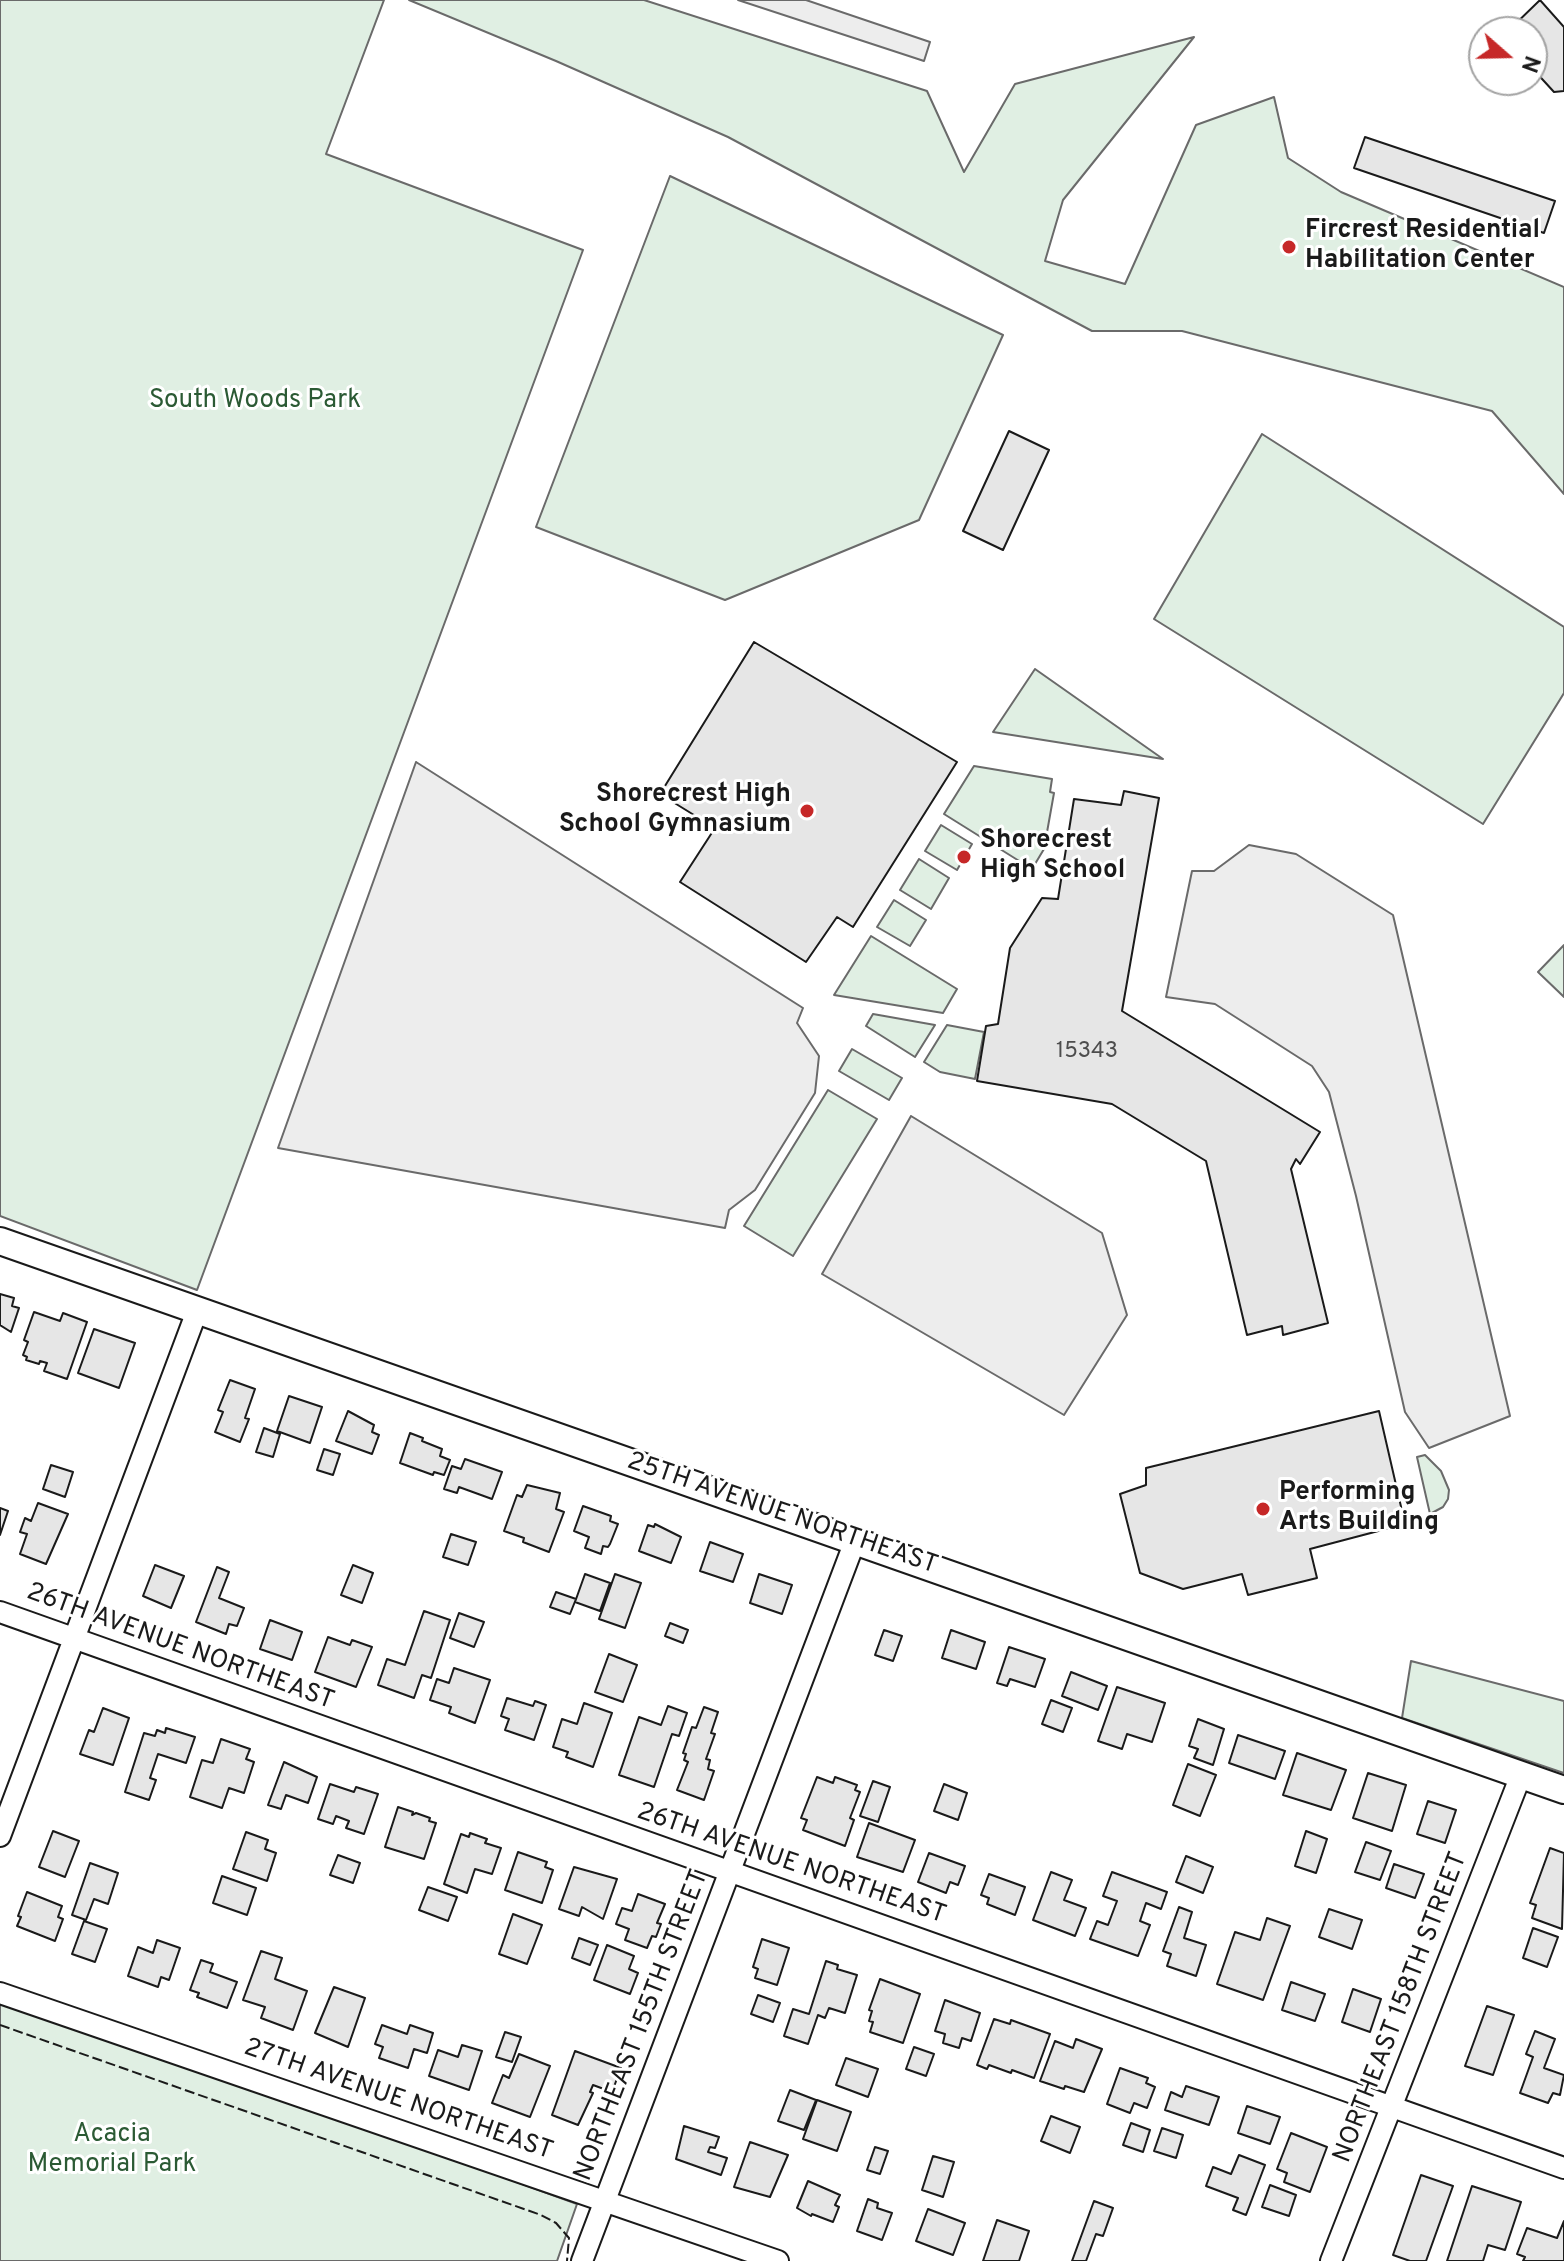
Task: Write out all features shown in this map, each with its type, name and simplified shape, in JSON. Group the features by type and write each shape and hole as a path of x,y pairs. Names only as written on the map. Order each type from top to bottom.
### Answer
{"street":[{"name":"25TH AVENUE NORTHEAST","path":"0,1241 1564,1790"},
{"path":"0,1836 197,1311"},
{"name":"NORTHEAST 155TH STREET","path":"582,2261 855,1541"},
{"name":"26TH AVENUE NORTHEAST","path":"0,1612 1564,2168"},
{"name":"NORTHEAST 158TH STREET","path":"1331,2261 1521,1775"},
{"name":"27TH AVENUE NORTHEAST","path":"0,1993 778,2261"}],"green space":[{"name":"South Woods Park","path":"0,0 384,0 326,154 583,250 197,1290 0,1216"},
{"path":"409,0 644,0 927,91 964,172 1015,84 1194,37 1063,200 1045,261 1125,284 1196,125 1274,97 1288,158 1341,192 1564,287 1564,494 1492,411 1182,331 1092,331 728,137"},
{"path":"670,176 1003,335 919,520 725,600 536,527"},
{"path":"1262,434 1564,627 1564,693 1483,824 1154,619"},
{"path":"1035,669 1163,759 993,732"},
{"path":"974,766 1052,779 1050,792 1054,793 1044,849 1032,869 944,814"},
{"path":"941,825 972,844 957,870 925,851"},
{"path":"919,859 949,878 931,909 900,890"},
{"path":"894,900 926,920 910,946 877,927"},
{"path":"871,936 957,989 943,1013 834,995"},
{"path":"1564,945 1564,997 1538,972"},
{"path":"873,1014 935,1025 915,1057 866,1026"},
{"path":"947,1025 984,1032 975,1079 940,1072 924,1062"},
{"path":"852,1049 902,1078 889,1100 839,1071"},
{"path":"828,1090 877,1119 793,1256 744,1226"},
{"path":"1425,1455 1441,1471 1449,1490 1443,1507 1430,1514 1417,1457"},
{"path":"1411,1661 1564,1701 1564,1773 1402,1718"},
{"name":"Acacia Memorial Park","path":"0,1994 577,2204 557,2261 0,2261"}],"shaded area":[{"path":"738,0 806,0 930,42 924,61"},
{"path":"416,762 803,1008 797,1023 819,1056 815,1093 755,1190 729,1210 725,1228 278,1148"},
{"path":"1249,845 1296,854 1393,915 1510,1416 1429,1448 1405,1412 1329,1092 1312,1066 1215,1004 1166,997 1192,871 1214,871"},
{"path":"911,1116 1102,1233 1127,1315 1064,1415 822,1274"}],"building":[{"path":"1540,0 1564,27 1564,91 1554,92 1548,85 1548,16 1524,16"},
{"path":"1365,137 1555,201 1544,233 1354,168"},
{"path":"1009,431 1049,450 1003,550 963,531"},
{"name":"Shorecrest High School Gymnasium","path":"754,642 957,762 853,927 837,917 806,962 680,882 715,828 660,794"},
{"path":"1124,791 1159,798 1122,1011 1320,1132 1300,1164 1296,1159 1291,1169 1328,1323 1283,1335 1282,1326 1247,1335 1206,1161 1112,1104 977,1081 986,1026 998,1024 1010,948 1042,898 1058,899 1074,799 1121,805"},
{"path":"0,1294 14,1298 12,1306 19,1308 11,1332 0,1325"},
{"path":"34,1312 60,1321 63,1313 87,1322 67,1379 44,1371 47,1363 26,1360 27,1357 23,1355 28,1342 24,1340"},
{"path":"94,1329 135,1343 119,1388 78,1373"},
{"path":"230,1380 255,1389 240,1442 215,1432 223,1412 218,1410"},
{"path":"289,1396 322,1407 310,1443 277,1431"},
{"path":"348,1411 374,1425 372,1432 379,1435 372,1454 336,1441"},
{"name":"Performing Arts Building","path":"1379,1411 1405,1524 1310,1549 1317,1578 1248,1595 1242,1574 1183,1589 1140,1573 1120,1494 1146,1485 1146,1468"},
{"path":"264,1428 280,1434 273,1457 256,1452"},
{"path":"410,1433 442,1449 440,1456 450,1460 444,1475 434,1472 433,1475 400,1463"},
{"path":"324,1449 340,1454 333,1475 317,1470"},
{"path":"465,1459 502,1472 492,1499 459,1487 457,1493 444,1489 452,1466 461,1469"},
{"path":"51,1465 73,1472 65,1497 43,1489"},
{"path":"527,1485 560,1493 556,1509 564,1512 549,1552 504,1531 517,1495 522,1497"},
{"path":"38,1503 68,1514 46,1564 20,1554 27,1534 20,1532 25,1518 31,1521"},
{"path":"583,1506 611,1516 610,1521 618,1524 610,1544 603,1546 601,1554 585,1548 589,1537 574,1531"},
{"path":"0,1508 8,1511 0,1535"},
{"path":"655,1524 681,1537 671,1563 639,1551 648,1525 654,1527"},
{"path":"451,1534 476,1542 468,1565 443,1557"},
{"path":"710,1542 743,1554 733,1582 700,1571"},
{"path":"155,1565 184,1576 171,1608 143,1596"},
{"path":"353,1565 373,1573 362,1603 341,1595"},
{"path":"217,1567 229,1572 219,1598 244,1608 237,1626 229,1624 226,1634 196,1622"},
{"path":"585,1574 610,1583 600,1611 575,1602"},
{"path":"615,1574 641,1583 625,1628 599,1619"},
{"path":"759,1574 792,1585 782,1614 750,1603"},
{"path":"556,1592 576,1599 570,1614 550,1607"},
{"path":"424,1611 450,1620 431,1678 422,1675 414,1698 378,1685 387,1659 405,1665"},
{"path":"459,1613 484,1622 474,1647 450,1638"},
{"path":"270,1620 302,1632 292,1660 260,1649"},
{"path":"670,1623 688,1630 683,1643 665,1636"},
{"path":"884,1630 902,1636 893,1661 875,1655"},
{"path":"951,1630 985,1642 976,1669 942,1658"},
{"path":"328,1637 350,1645 352,1640 372,1647 356,1687 315,1672"},
{"path":"1009,1647 1045,1659 1035,1687 1010,1679 1007,1686 997,1683"},
{"path":"609,1654 637,1665 623,1702 595,1692"},
{"path":"454,1668 490,1680 475,1723 449,1713 451,1707 430,1700 437,1679 449,1683"},
{"path":"1071,1672 1107,1686 1098,1710 1062,1696"},
{"path":"1117,1687 1165,1703 1152,1742 1127,1734 1122,1749 1098,1741"},
{"path":"507,1698 533,1706 535,1701 546,1705 534,1740 505,1730 509,1719 501,1716"},
{"path":"1051,1700 1072,1708 1063,1732 1042,1724"},
{"path":"584,1703 612,1713 593,1767 566,1757 568,1752 553,1747 562,1719 577,1724"},
{"path":"668,1706 687,1713 679,1736 672,1734 654,1787 619,1775 639,1717 661,1725"},
{"path":"704,1707 718,1712 711,1733 715,1734 706,1759 710,1760 708,1769 714,1771 704,1800 677,1790 688,1762 684,1760 686,1754 683,1753 692,1727 696,1728"},
{"path":"103,1708 129,1718 113,1765 80,1754 89,1730 94,1732"},
{"path":"1198,1719 1224,1729 1213,1765 1194,1758 1198,1749 1189,1746"},
{"path":"166,1728 195,1737 186,1763 158,1754 150,1778 156,1780 149,1800 125,1792 144,1733 155,1736 157,1730 165,1733"},
{"path":"1238,1735 1285,1751 1275,1779 1229,1763"},
{"path":"221,1739 250,1749 246,1759 254,1762 244,1793 229,1788 222,1808 190,1797 202,1760 213,1763"},
{"path":"1297,1753 1346,1770 1331,1810 1283,1795"},
{"path":"284,1762 317,1777 308,1803 286,1795 281,1809 268,1805"},
{"path":"1188,1764 1216,1775 1200,1816 1173,1805"},
{"path":"1368,1773 1406,1785 1392,1831 1353,1818"},
{"path":"817,1777 833,1783 835,1777 857,1785 855,1790 860,1792 850,1818 854,1820 845,1846 803,1830 807,1820 801,1818"},
{"path":"873,1781 890,1787 878,1822 860,1816"},
{"path":"330,1784 354,1792 356,1787 378,1794 364,1834 346,1828 349,1821 336,1816 333,1824 318,1819"},
{"path":"944,1784 967,1793 958,1820 934,1811"},
{"path":"1428,1801 1456,1810 1445,1843 1417,1834"},
{"path":"398,1807 436,1823 424,1859 385,1847"},
{"path":"869,1823 915,1840 903,1872 857,1857"},
{"path":"53,1831 79,1841 65,1877 39,1867"},
{"path":"1306,1831 1327,1839 1316,1873 1295,1866"},
{"path":"246,1832 268,1840 265,1849 276,1853 267,1881 233,1869"},
{"path":"470,1833 487,1839 485,1843 501,1848 492,1874 475,1869 467,1893 444,1884 461,1834 469,1837"},
{"path":"1366,1842 1391,1851 1380,1880 1355,1872"},
{"path":"1550,1848 1564,1853 1562,1929 1532,1918 1536,1905 1530,1903"},
{"path":"518,1852 547,1862 545,1867 553,1870 542,1903 505,1890"},
{"path":"929,1853 965,1866 958,1885 950,1882 946,1893 918,1882"},
{"path":"338,1855 360,1863 353,1883 330,1875"},
{"path":"1186,1856 1213,1867 1203,1893 1176,1882"},
{"path":"90,1863 118,1873 108,1904 94,1899 86,1920 72,1915"},
{"path":"1394,1864 1424,1874 1415,1898 1386,1888"},
{"path":"574,1867 617,1879 603,1919 582,1907 579,1916 559,1909"},
{"path":"1051,1872 1072,1880 1064,1900 1086,1908 1075,1936 1033,1920"},
{"path":"1112,1872 1167,1892 1161,1909 1146,1903 1140,1921 1150,1925 1138,1956 1090,1939 1097,1921 1108,1925 1117,1901 1103,1896"},
{"path":"989,1874 1025,1887 1015,1915 987,1904 989,1898 981,1895"},
{"path":"222,1876 256,1888 247,1915 213,1903"},
{"path":"428,1887 457,1897 448,1921 419,1910"},
{"path":"27,1892 62,1906 58,1917 63,1919 55,1941 17,1926"},
{"path":"638,1894 665,1904 657,1923 661,1924 656,1937 652,1936 647,1948 625,1940 629,1929 616,1924 622,1908 632,1911"},
{"path":"1179,1907 1192,1912 1184,1938 1206,1945 1196,1976 1167,1966 1171,1954 1163,1951"},
{"path":"1329,1909 1362,1920 1352,1949 1319,1937"},
{"path":"513,1914 542,1925 527,1964 499,1954"},
{"path":"1267,1918 1290,1926 1263,2000 1217,1984 1235,1932 1260,1940"},
{"path":"84,1921 107,1929 95,1962 72,1954"},
{"path":"1533,1928 1558,1937 1547,1967 1523,1958"},
{"path":"579,1938 598,1945 590,1965 572,1958"},
{"path":"762,1939 789,1948 777,1985 755,1978 758,1969 753,1967"},
{"path":"157,1940 180,1948 169,1980 161,1977 158,1987 128,1976 138,1947 153,1953"},
{"path":"607,1945 634,1956 629,1969 638,1973 630,1994 594,1980"},
{"path":"261,1951 282,1958 275,1979 307,1991 293,2030 261,2018 265,2007 243,2000"},
{"path":"201,1960 213,1964 210,1972 237,1982 227,2008 197,1997 199,1993 190,1990"},
{"path":"826,1961 838,1965 837,1969 857,1975 845,2013 829,2008 825,2018 818,2015 808,2044 784,2036 793,2009 809,2014"},
{"path":"880,1979 920,1994 903,2043 870,2032 873,2022 869,2021 872,2011 869,2010"},
{"path":"1291,1982 1325,1994 1315,2021 1282,2010"},
{"path":"334,1987 365,1998 348,2047 315,2033"},
{"path":"1353,1989 1381,1999 1370,2032 1342,2022"},
{"path":"758,1995 780,2003 773,2022 751,2014"},
{"path":"945,2000 980,2013 971,2041 962,2038 959,2048 943,2043 945,2034 935,2031"},
{"path":"1487,2006 1514,2015 1493,2075 1465,2066"},
{"path":"994,2019 1010,2024 1011,2020 1050,2034 1034,2078 1012,2070 1011,2073 989,2065 987,2069 977,2065"},
{"path":"382,2025 407,2034 410,2025 433,2033 427,2053 414,2049 408,2068 379,2058 383,2047 375,2044"},
{"path":"1535,2031 1555,2039 1544,2068 1564,2075 1560,2095 1553,2093 1548,2103 1520,2093 1533,2057 1526,2054"},
{"path":"505,2032 521,2037 512,2062 496,2057"},
{"path":"1076,2039 1102,2049 1084,2092 1040,2081 1055,2041 1073,2048"},
{"path":"462,2045 482,2051 469,2090 429,2076 438,2050 458,2057"},
{"path":"914,2047 934,2054 926,2076 906,2069"},
{"path":"575,2051 621,2068 612,2092 593,2085 590,2092 593,2093 578,2125 552,2115"},
{"path":"519,2054 550,2066 530,2117 492,2103 503,2075 509,2078"},
{"path":"846,2058 878,2069 868,2097 836,2085"},
{"path":"1120,2068 1148,2078 1146,2083 1155,2087 1147,2108 1134,2103 1130,2113 1107,2104"},
{"path":"1186,2086 1219,2097 1209,2125 1165,2110 1171,2092 1182,2097"},
{"path":"790,2090 816,2100 804,2130 778,2121"},
{"path":"817,2100 851,2112 837,2151 803,2139"},
{"path":"1247,2106 1280,2117 1270,2144 1238,2133"},
{"path":"1051,2116 1080,2127 1070,2153 1041,2141"},
{"path":"1131,2123 1150,2130 1143,2152 1123,2145"},
{"path":"684,2126 719,2137 715,2148 710,2147 708,2152 727,2158 721,2175 676,2159"},
{"path":"1162,2128 1183,2135 1176,2158 1154,2151"},
{"path":"1291,2133 1327,2147 1310,2192 1284,2182 1287,2173 1277,2169"},
{"path":"750,2142 788,2155 770,2197 734,2187"},
{"path":"875,2147 888,2151 880,2174 867,2170"},
{"path":"1239,2155 1265,2165 1246,2215 1233,2210 1238,2198 1206,2186 1213,2167 1231,2174"},
{"path":"933,2156 954,2162 943,2197 922,2190"},
{"path":"1421,2175 1453,2186 1426,2261 1410,2261 1393,2255"},
{"path":"808,2181 840,2195 833,2222 797,2208"},
{"path":"1270,2185 1296,2195 1289,2216 1262,2207"},
{"path":"1472,2186 1521,2202 1505,2250 1488,2245 1483,2261 1447,2261"},
{"path":"868,2199 878,2203 877,2208 892,2213 882,2240 857,2231"},
{"path":"1094,2201 1113,2208 1103,2236 1096,2234 1086,2261 1072,2261"},
{"path":"928,2209 965,2223 953,2255 916,2241"},
{"path":"997,2220 1029,2231 1019,2261 983,2261"},
{"path":"1564,2221 1564,2261 1523,2261 1525,2257 1517,2254 1527,2228 1557,2238"}],"fence":[{"path":"0,2025 541,2215 556,2223 569,2238 567,2261"}],"place":[{"name":"Fircrest Residential Habilitation Center","path":"1289,247"},
{"name":"Shorecrest High School Gymnasium","path":"807,811"},
{"name":"Shorecrest High School","path":"964,857"},
{"name":"Performing Arts Building","path":"1263,1509"}]}
